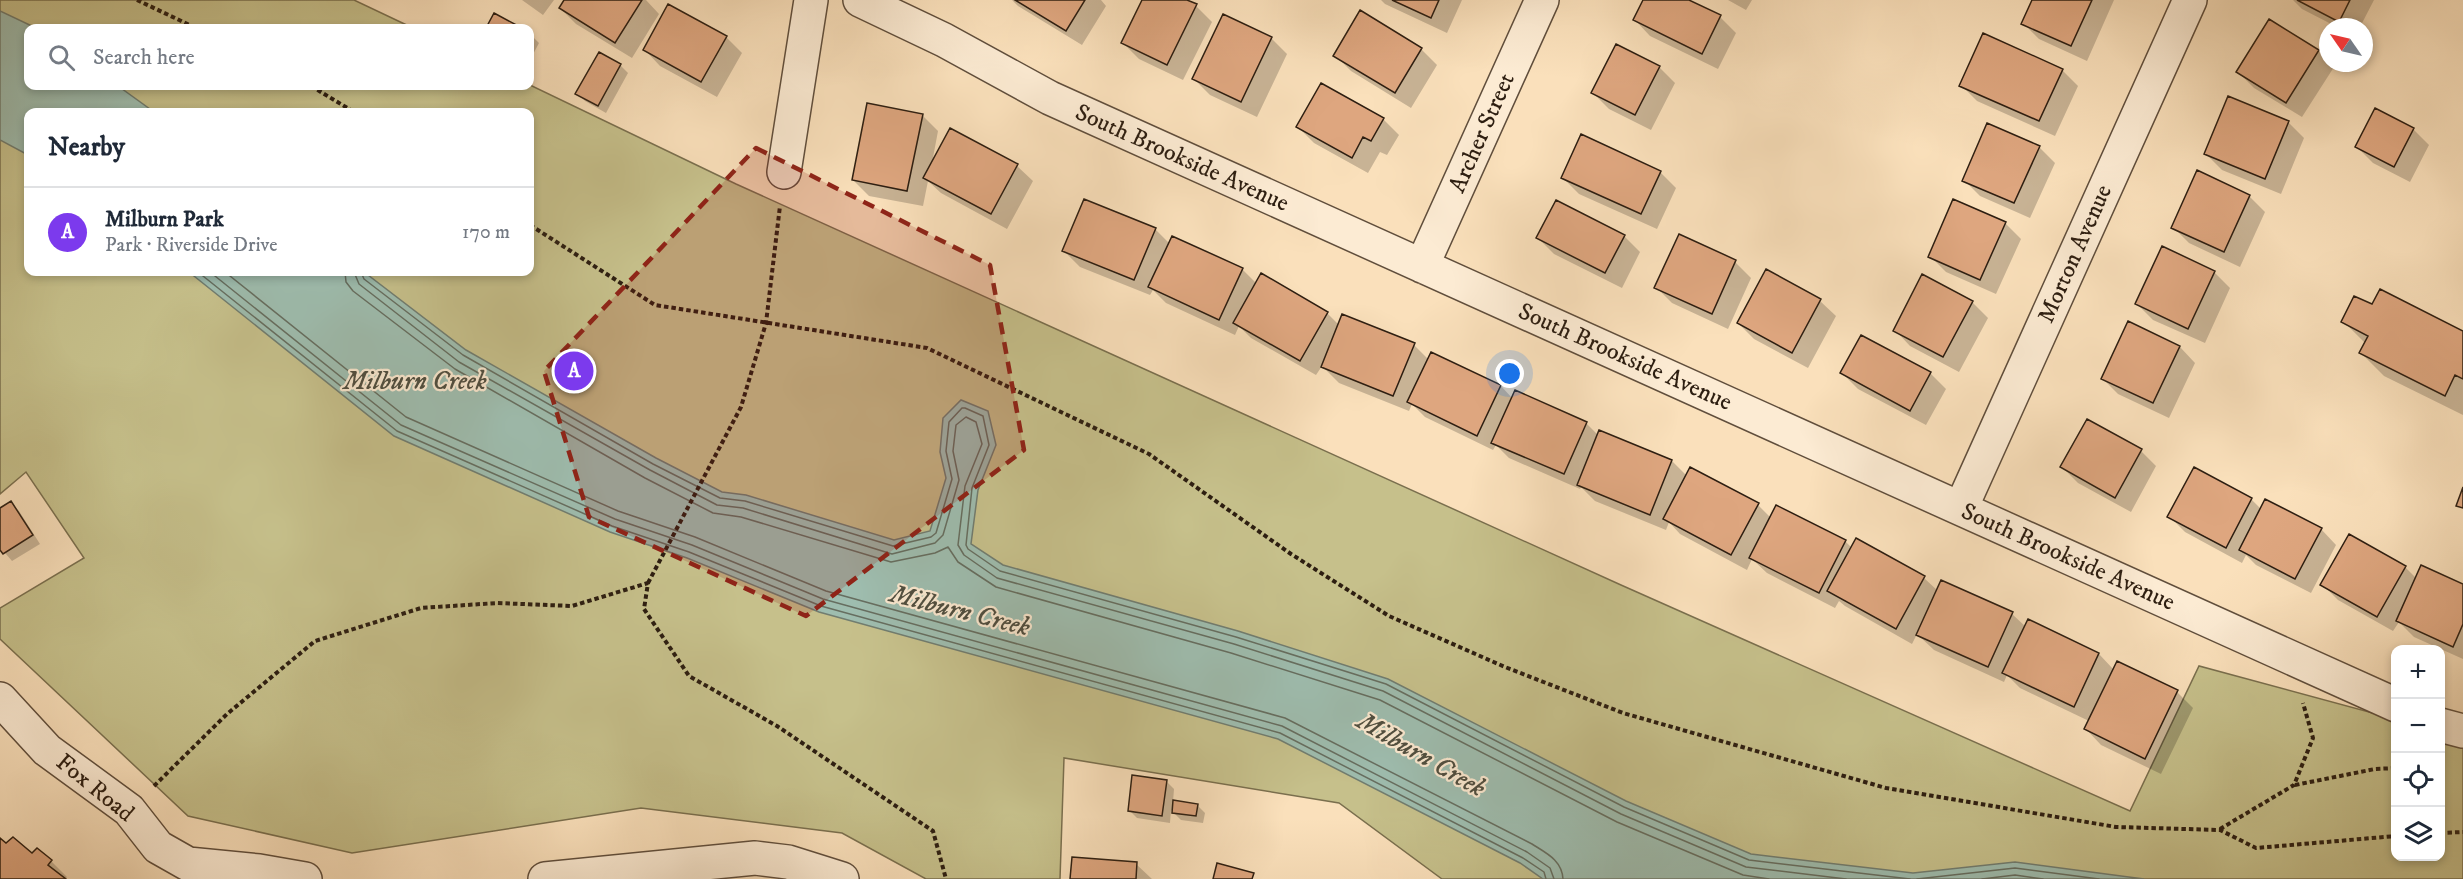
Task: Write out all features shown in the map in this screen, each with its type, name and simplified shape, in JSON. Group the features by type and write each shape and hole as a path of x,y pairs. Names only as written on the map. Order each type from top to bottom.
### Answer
{"street":[{"path":"784,172 811,0"},
{"name":"South Brookside Avenue","path":"860,0 894,8 944,40 1050,98 2391,703"},
{"name":"Archer Street","path":"1422,266 1542,0"},
{"name":"Morton Avenue","path":"1961,508 2190,0"},
{"name":"Fox Road","path":"0,699 47,750 129,810 158,847 182,872 259,871 305,879"},
{"path":"2445,726 2463,731"},
{"path":"545,879 692,872 756,858 788,861 842,879"}],"path":[{"path":"137,0 188,24"},
{"path":"318,90 347,108"},
{"path":"784,172 766,323 741,406 648,582 644,609 689,676 777,726 933,831 946,879"},
{"path":"534,228 655,305 927,348 1149,454 1290,554 1389,616 1505,667 1623,713 1886,788 2116,827 2220,830 2256,848 2391,836"},
{"path":"129,810 227,714 315,641 421,608 496,603 572,606 648,582"},
{"path":"2294,785 2313,738 2303,703 2295,695"},
{"path":"2220,830 2294,785 2375,769 2391,768"},
{"path":"2445,833 2463,832"}],"highlighted area":[{"path":"756,148 990,265 1024,450 806,616 589,517 544,371"}],"shaded area":[{"path":"0,0 354,0 405,24 24,24 24,90 534,90 534,87 736,184 1621,585 2130,811 2199,666 2391,718 2391,861 2445,861 2445,732 2463,737 2463,879 1442,879 1339,803 1064,758 1060,879 926,879 842,833 641,808 352,853 188,816 0,639 0,608 84,558 26,472 0,494"}],"water":[{"path":"0,11 28,24 24,24 24,90 124,90 148,108 24,108 24,153 0,140"},
{"name":"Milburn Creek","path":"194,276 369,276 466,350 656,458 722,492 746,495 894,540 930,531 946,478 940,452 943,418 961,400 988,411 996,445 978,490 971,544 1003,565 1238,631 1388,679 1626,801 1751,854 1913,873 2015,862 2144,879 1543,879 1520,863 1278,739 819,612 687,558 610,532 394,436"}],"building":[{"path":"564,0 642,0 615,43 559,8"},
{"path":"1015,0 1085,0 1066,31"},
{"path":"1142,0 1187,0 1197,4 1167,65 1121,43"},
{"path":"1392,0 1439,0 1431,18"},
{"path":"1643,0 1689,0 1721,15 1702,54 1633,20"},
{"path":"2032,0 2092,0 2071,46 2021,24"},
{"path":"2297,0 2350,0 2341,18 2331,18"},
{"path":"668,4 727,36 701,82 643,50"},
{"path":"1360,10 1422,48 1395,93 1333,56"},
{"path":"494,13 515,24 488,24"},
{"path":"1223,14 1272,37 1241,102 1192,79"},
{"path":"2269,19 2319,50 2286,103 2236,72"},
{"path":"1983,33 2063,69 2039,121 1959,86"},
{"path":"1616,44 1660,66 1635,115 1591,93"},
{"path":"599,52 621,64 598,106 575,94"},
{"path":"1321,83 1384,118 1371,141 1363,137 1352,158 1296,127"},
{"path":"2228,96 2289,121 2265,179 2204,154"},
{"path":"867,103 923,114 907,191 852,180"},
{"path":"2375,108 2414,128 2394,167 2355,147"},
{"path":"1987,123 2040,146 2014,203 1962,181"},
{"path":"950,128 1018,164 991,214 923,178"},
{"path":"1581,134 1661,171 1641,214 1561,178"},
{"path":"2197,170 2250,195 2224,252 2171,228"},
{"path":"1084,199 1156,228 1134,280 1062,251"},
{"path":"1953,199 2006,222 1980,280 1928,257"},
{"path":"1556,200 1625,235 1605,273 1536,238"},
{"path":"1679,234 1736,260 1712,314 1654,288"},
{"path":"1172,236 1243,268 1219,320 1148,287"},
{"path":"2162,246 2215,271 2188,329 2135,304"},
{"path":"1766,269 1821,299 1792,353 1737,323"},
{"path":"1261,273 1328,312 1300,361 1233,323"},
{"path":"1922,274 1973,301 1943,357 1893,331"},
{"path":"2380,289 2463,331 2463,379 2455,375 2445,396 2359,353 2368,336 2341,322 2354,296 2372,304"},
{"path":"1342,314 1415,343 1393,396 1321,367"},
{"path":"2128,321 2180,346 2153,403 2101,379"},
{"path":"1861,335 1931,372 1910,411 1840,373"},
{"path":"1431,352 1501,385 1477,436 1407,402"},
{"path":"1515,390 1587,422 1564,474 1491,443"},
{"path":"2087,419 2142,449 2115,498 2060,467"},
{"path":"1599,430 1672,460 1650,515 1577,485"},
{"path":"1690,467 1759,503 1731,555 1663,519"},
{"path":"2194,467 2252,498 2226,548 2167,517"},
{"path":"2463,487 2463,508 2456,506"},
{"path":"2265,499 2322,528 2295,579 2239,550"},
{"path":"11,501 33,535 3,554 0,550 0,508"},
{"path":"1776,505 1846,540 1819,593 1749,558"},
{"path":"2349,534 2406,566 2377,617 2320,585"},
{"path":"1856,538 1925,576 1896,629 1827,591"},
{"path":"2421,565 2463,584 2463,624 2453,647 2396,621"},
{"path":"1941,580 2013,612 1988,667 1916,635"},
{"path":"2028,619 2099,653 2074,707 2002,673"},
{"path":"2117,661 2178,690 2145,759 2084,729"},
{"path":"1132,775 1167,780 1162,816 1128,811"},
{"path":"1173,800 1198,804 1196,816 1172,813"},
{"path":"13,837 32,853 37,848 52,860 48,865 66,879 0,879 0,838 6,843"},
{"path":"1072,857 1137,862 1136,879 1070,879"},
{"path":"1217,863 1254,873 1252,879 1213,879"}],"place":[{"name":"Milburn Park","path":"574,371"}]}
